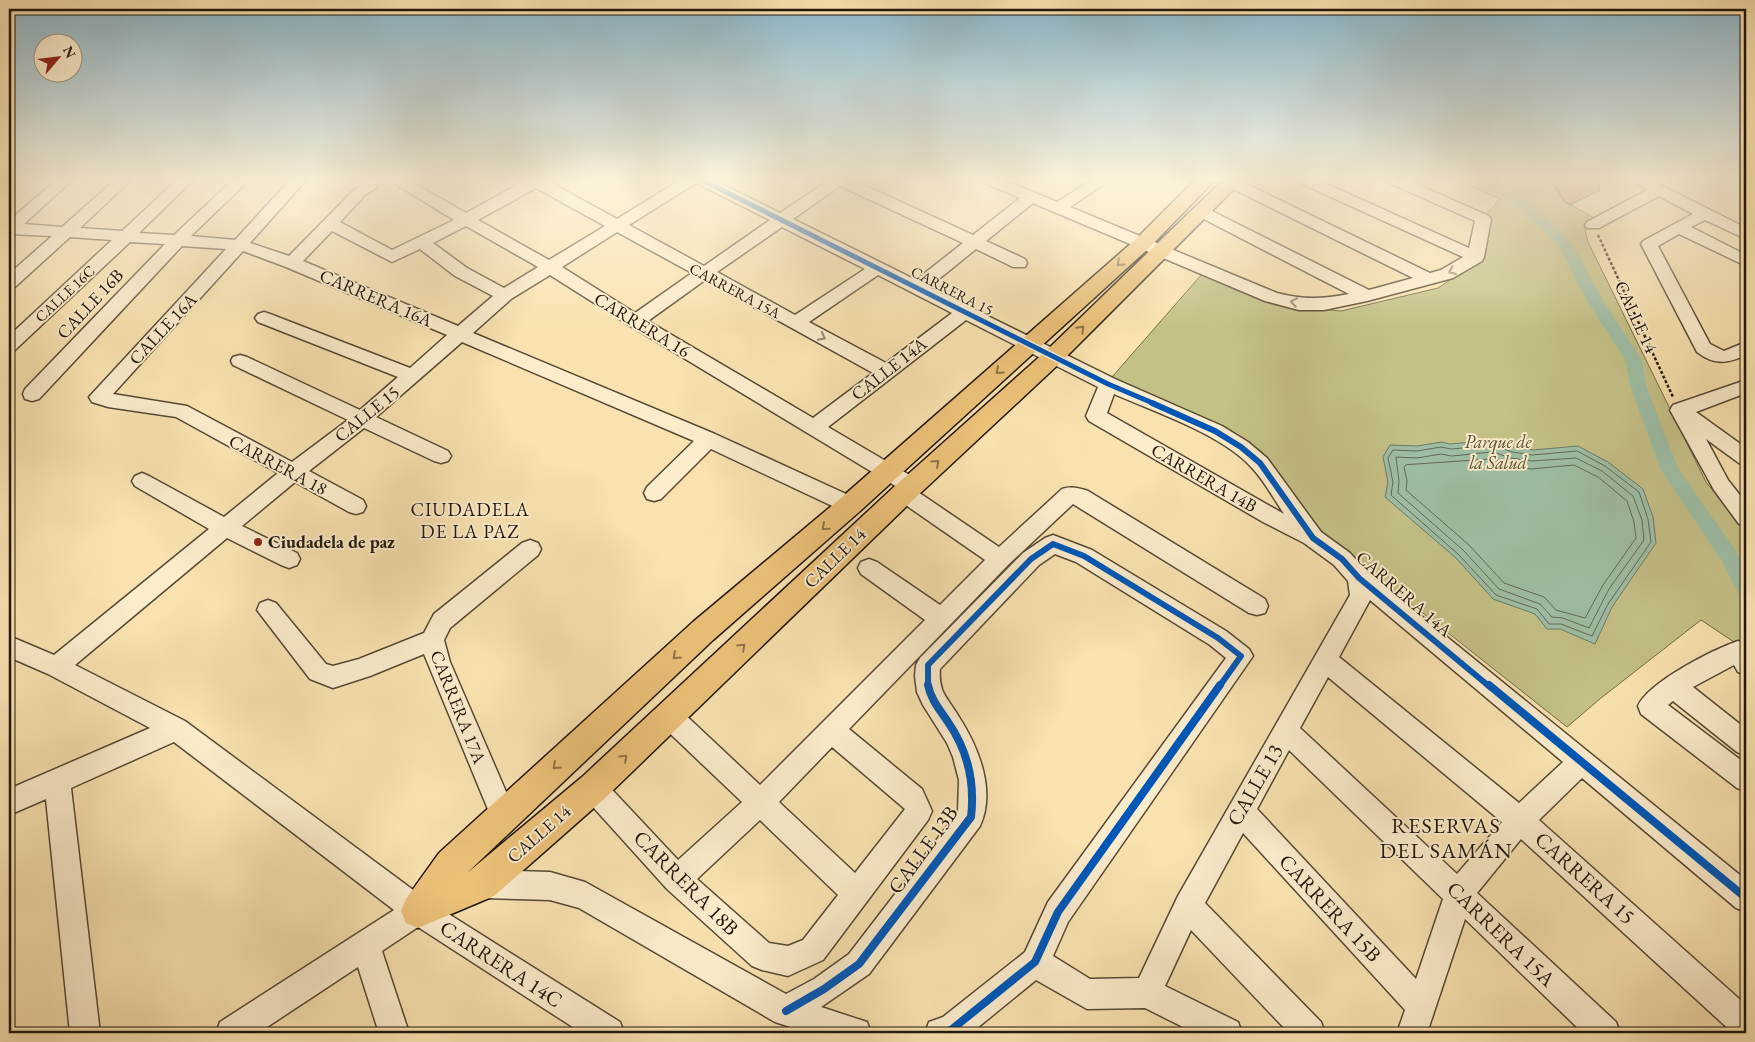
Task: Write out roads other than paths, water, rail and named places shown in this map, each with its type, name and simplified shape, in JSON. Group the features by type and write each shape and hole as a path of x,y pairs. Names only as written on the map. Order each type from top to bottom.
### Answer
{"main road":[{"name":"CALLE 14","path":"418,911 451,865 703,631 850,505 901,483 1054,356 1151,248 1172,229"},
{"name":"CALLE 14","path":"418,911 482,884 593,788 669,716 901,483 1030,344 1151,248 1178,229"}],"street":[{"name":"CARRERA 16A","path":"21,229 241,245 292,263 708,439 850,505"},
{"path":"9,284 68,229"},
{"name":"CALLE 16C","path":"9,346 134,229"},
{"name":"CALLE 16B","path":"32,394 190,229"},
{"name":"CALLE 16A","path":"201,424 180,411 99,397 256,229"},
{"path":"292,263 326,229"},
{"path":"340,229 392,257 449,229"},
{"name":"CARRERA 16","path":"481,229 551,268 635,321 815,427 901,483 1000,559"},
{"name":"CALLE 15","path":"56,667 292,473 362,420 459,333 506,295 611,229"},
{"name":"CARRERA 15A","path":"620,229 885,371"},
{"path":"635,321 770,229"},
{"name":"CARRERA 15","path":"799,229 1030,344"},
{"path":"943,229 1019,263"},
{"path":"917,288 992,229"},
{"path":"1106,229 1271,297 1299,304 1324,304 1367,296 1460,268 1476,257 1481,229"},
{"path":"1235,229 1367,296"},
{"path":"1323,229 1428,279"},
{"path":"1413,229 1476,257"},
{"path":"1679,229 1649,244 1703,348 1714,356 1724,358 1746,348"},
{"path":"1681,229 1746,261"},
{"path":"422,242 455,266 494,290 506,295"},
{"path":"794,322 877,268"},
{"name":"CALLE 14A","path":"815,427 885,371 965,312"},
{"path":"264,318 413,376"},
{"name":"CARRERA 14A","path":"1030,344 1108,384 1214,431 1241,447 1260,463 1314,538 1342,559 1359,578 1746,898"},
{"path":"240,361 441,456"},
{"name":"CARRERA 14B","path":"1108,384 1096,416 1270,516 1314,538"},
{"path":"1680,410 1746,386"},
{"path":"1680,410 1746,458"},
{"path":"1680,410 1721,484 1746,518"},
{"name":"CARRERA 18","path":"201,424 356,506"},
{"path":"654,493 708,439"},
{"path":"142,481 226,528 289,559"},
{"path":"677,879 761,802 1000,559 1069,495 1081,497 1257,606"},
{"path":"1270,516 1290,504"},
{"name":"CALLE 13B","path":"786,1010 824,988 859,964 971,817 974,799 968,757 950,724 931,699 926,683 928,665 1032,559 1053,544 1084,556 1218,638 1241,656 1058,912 1035,962"},
{"name":"CARRERA 17A","path":"503,815 438,662 432,640 442,621 530,550"},
{"path":"869,568 941,619"},
{"name":"CALLE 13","path":"1147,993 1188,906 1240,810 1287,732 1361,596 1359,578"},
{"path":"268,610 318,672 333,677 362,669 432,640"},
{"name":"CARRERA 14C","path":"9,646 56,667 176,729 418,911 609,1033"},
{"path":"1742,658 1673,686 1650,706 1746,779"},
{"name":"CARRERA 15","path":"1326,661 1520,820 1746,1025"},
{"path":"1673,686 1746,744"},
{"path":"669,716 856,893 919,811 912,798 831,730"},
{"path":"9,802 176,729"},
{"name":"CARRERA 15A","path":"1287,732 1605,1033"},
{"path":"1412,1033 1458,894 1520,820 1581,762"},
{"path":"57,781 85,1033"},
{"name":"CARRERA 18B","path":"593,788 677,879 762,956 788,961 813,950 856,893"},
{"name":"CARRERA 15B","path":"1240,810 1420,1006"},
{"path":"482,884 550,886 585,896 786,1010 856,1033"},
{"path":"1188,906 1310,1033"},
{"name":"CALLE 14","path":"231,1033 418,911"},
{"path":"365,944 394,1033"},
{"path":"940,1033 951,1030 1035,962 1087,994 1147,993 1227,1033"}],"water":[{"path":"1495,440 1513,447 1533,450 1578,446 1608,462 1643,489 1653,517 1656,543 1612,607 1595,644 1560,629 1547,629 1535,614 1493,599 1456,558 1385,497 1388,482 1383,457 1390,445 1417,446 1442,442 1450,444"}],"waterway":[{"path":"1550,229 1567,247 1596,302 1633,359 1639,388 1670,470 1729,556 1746,589"}],"place":[{"name":"Ciudadela de paz","path":"258,542"}],"district":[{"name":"CIUDADELA DE LA PAZ","path":"470,520"},
{"name":"RESERVAS DEL SAMÁN","path":"1446,838"}],"park label":[{"name":"Parque de la Salud","path":"1498,452"}]}
